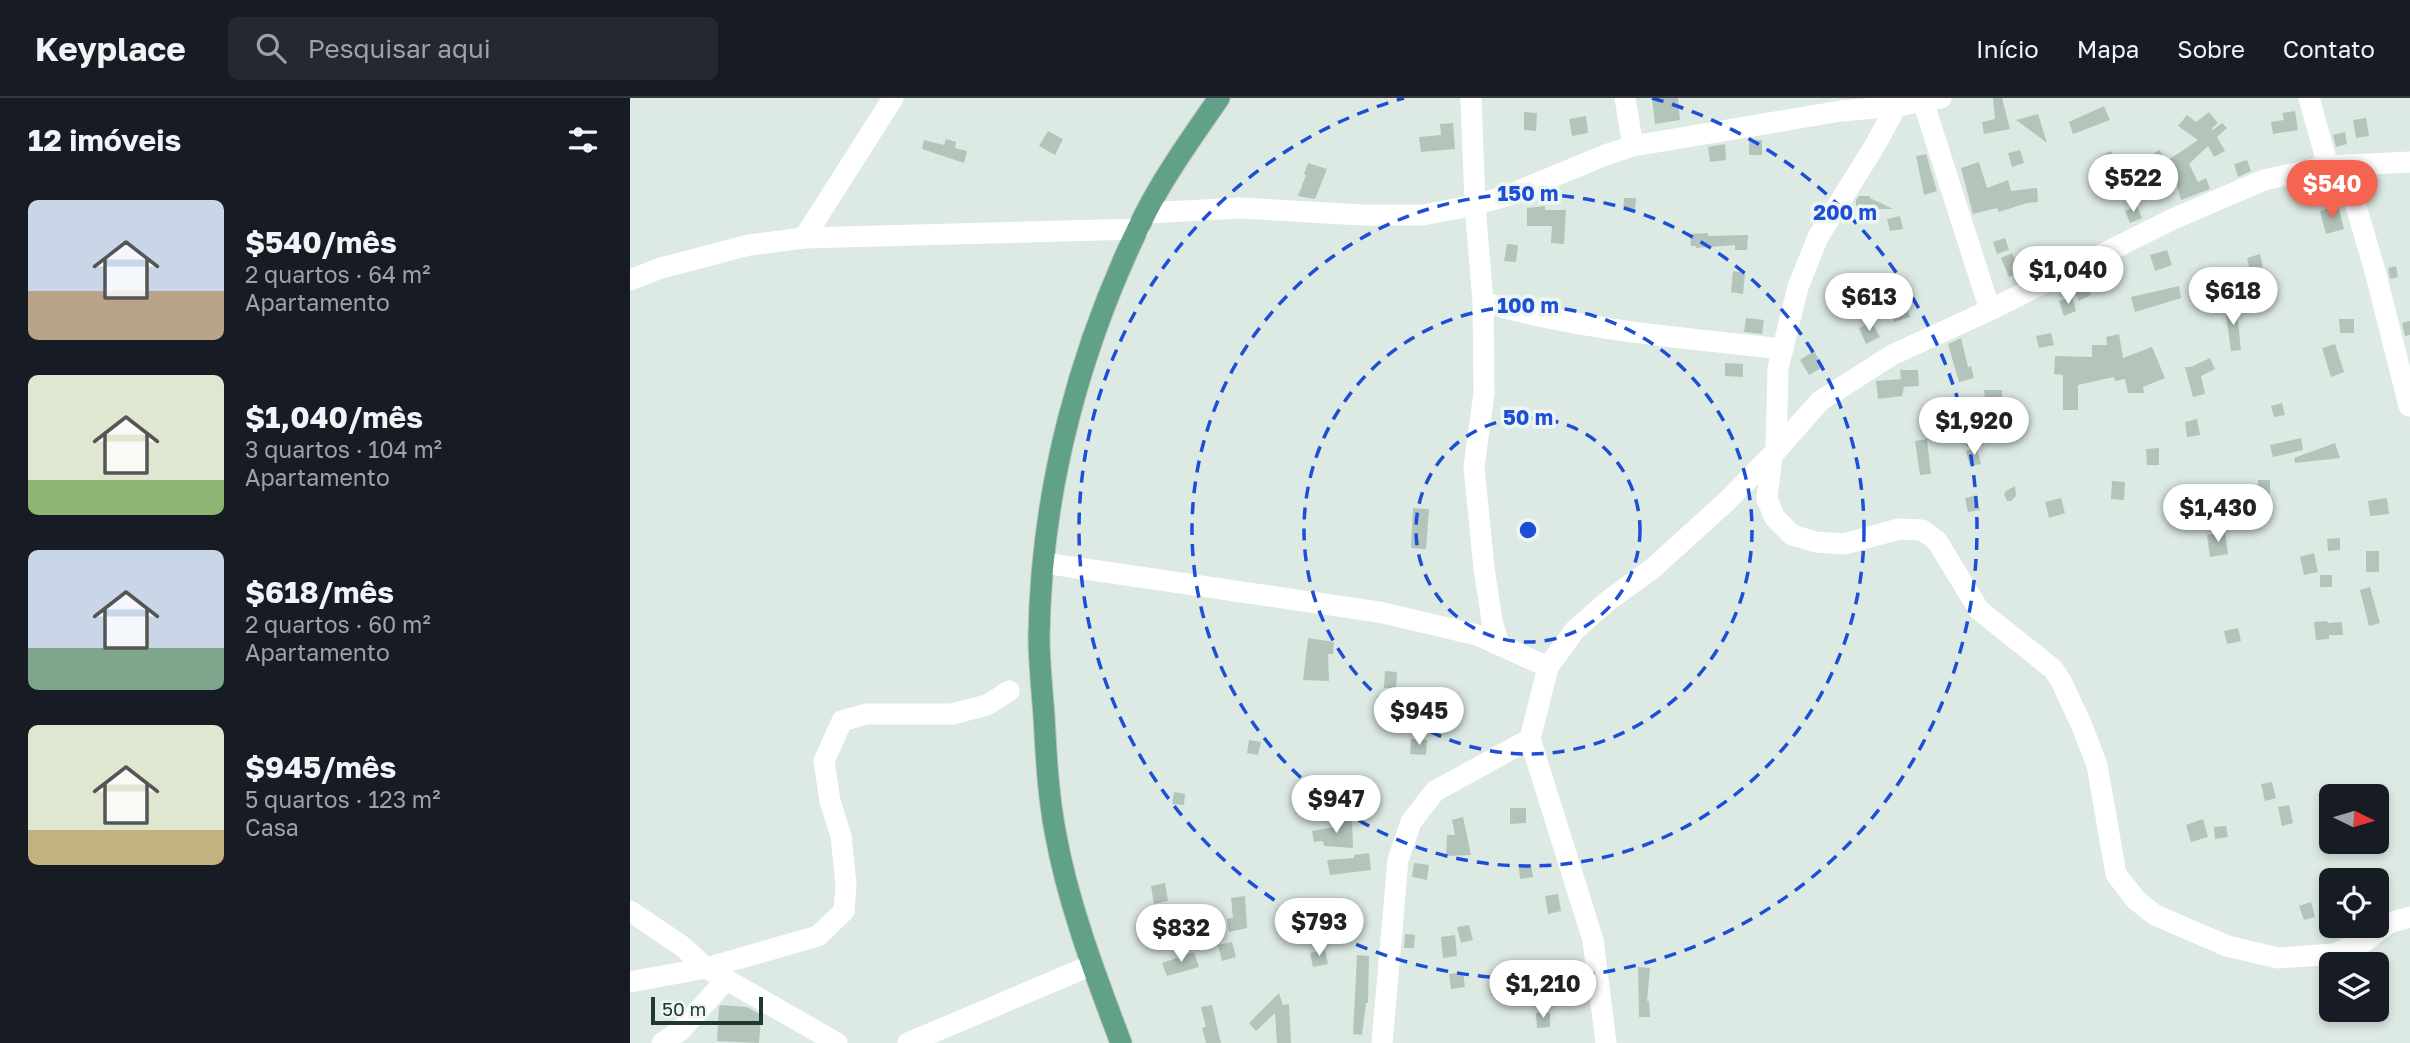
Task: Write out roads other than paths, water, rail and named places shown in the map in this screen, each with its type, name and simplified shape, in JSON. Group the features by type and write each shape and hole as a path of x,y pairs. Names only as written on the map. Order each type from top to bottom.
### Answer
{"main road":[{"path":"1121,1043 1068,890 1053,817 1039,637 1049,506 1072,401 1099,320 1142,221 1219,98"}],"street":[{"path":"804,238 893,98"},
{"path":"1471,98 1475,205 1483,302 1484,393 1474,467 1483,568 1499,645"},
{"path":"1625,98 1633,146"},
{"path":"2309,98 2375,271 2409,406"},
{"path":"630,280 661,268 749,245 804,238 1142,221 1241,208 1338,214 1423,215 1506,196 1633,146 1929,99 1990,310"},
{"path":"1899,102 1818,237 1798,287 1778,368 1774,453 1767,499 1775,518 1792,535 1816,542 1844,544 1899,529 1922,530 1937,541 1979,610 2053,669 2061,681 2097,765 2116,873 2136,900 2155,915 2227,946 2278,958 2334,954 2364,942 2389,923 2410,917"},
{"path":"1606,1043 1593,940 1530,739 1548,667 1574,630 1652,569 1726,502 1774,453 1819,401 1892,355 1990,310 2172,219 2264,180 2336,165 2410,162"},
{"path":"1483,302 1533,317 1783,349"},
{"path":"1044,563 1379,612 1477,635 1548,667"},
{"path":"630,982 706,968 818,936 844,911 846,885 841,836 830,801 824,761 842,721 866,714 952,714 986,705 1009,691"},
{"path":"1382,1043 1398,860 1411,822 1435,791 1530,739"},
{"path":"630,911 682,946 706,968 837,1043"},
{"path":"908,1043 1092,965"},
{"path":"662,1043 682,1037 726,979"}]}
